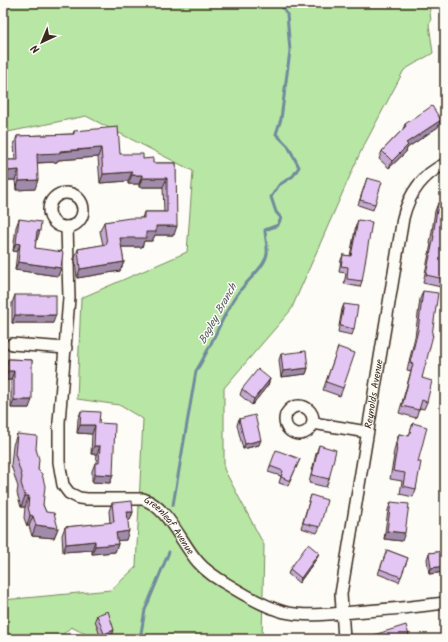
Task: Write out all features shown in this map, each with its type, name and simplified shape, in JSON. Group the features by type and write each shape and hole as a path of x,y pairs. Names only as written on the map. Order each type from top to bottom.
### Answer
{"street":[{"name":"Reynolds Avenue","path":"344,639 341,594 406,206 410,196 421,182 433,171 445,164"},
{"name":"Greenleaf Avenue","path":"67,227 68,298 66,348 59,422 59,462 63,485 69,493 79,498 87,499 143,499 148,501 161,510 199,564 218,579 252,599 283,611 307,614 343,613 414,608 445,603"},
{"path":"12,344 66,348"},
{"path":"313,423 367,432"}],"green space":[{"path":"3,3 429,3 431,21 429,24 433,53 404,70 360,153 291,310 224,388 224,469 264,545 262,639 96,639 71,627 58,639 3,639 3,600 111,590 136,567 143,419 119,405 77,399 81,298 187,252 193,171 86,116 3,133"}],"building":[{"path":"432,106 441,120 406,143 408,145 392,161 382,151 406,126 405,124"},
{"path":"118,127 120,154 143,154 143,159 153,158 153,163 176,163 177,226 156,226 156,232 146,232 146,238 120,238 124,262 80,269 78,249 107,244 104,222 130,218 144,218 144,212 167,212 167,178 142,178 142,175 132,175 132,172 103,174 101,148 37,154 38,180 19,181 19,170 7,171 7,160 18,160 17,136 74,134 74,131"},
{"path":"367,178 382,182 375,204 360,200"},
{"path":"438,203 445,204 444,279 426,275 434,236"},
{"path":"19,219 41,222 40,231 37,231 35,248 63,252 61,268 18,262 20,244 16,243"},
{"path":"358,220 372,222 362,281 347,279 348,267 341,266 343,255 351,256"},
{"path":"423,291 438,293 433,335 422,378 432,381 427,402 422,400 419,410 402,406 413,364 410,363 418,330"},
{"path":"15,295 56,295 56,315 15,315"},
{"path":"344,304 358,306 354,329 340,326"},
{"path":"338,347 355,353 343,388 326,382"},
{"path":"306,351 308,368 283,371 281,354"},
{"path":"8,359 32,360 32,400 14,400 14,371 8,371"},
{"path":"258,369 270,379 254,399 242,389"},
{"path":"81,411 100,412 99,423 115,424 113,475 95,474 95,463 99,463 100,446 94,446 95,425 80,425"},
{"path":"255,415 261,440 245,444 239,419"},
{"path":"413,423 427,427 418,462 421,462 416,489 403,486 405,473 393,471 399,434 409,436"},
{"path":"17,434 37,436 36,449 39,459 38,470 42,474 45,486 43,505 46,512 54,513 58,528 36,525 33,516 30,515 28,507 29,496 25,496 21,483 22,477 15,454"},
{"path":"319,445 336,450 329,479 312,475"},
{"path":"276,450 300,459 290,481 281,477 283,471 270,466"},
{"path":"311,495 327,500 320,527 303,523"},
{"path":"132,501 133,512 127,512 129,531 116,533 118,544 95,546 95,541 66,544 65,527 114,522 112,503"},
{"path":"391,502 409,504 405,533 387,531"},
{"path":"308,544 319,553 301,578 290,569"},
{"path":"387,550 408,558 401,577 380,569"},
{"path":"445,551 445,566 431,568 429,553"},
{"path":"108,611 114,630 104,634 97,615"},
{"path":"406,625 410,639 376,639 374,635"},
{"path":"280,637 307,639 279,639"}],"waterway":[{"name":"Bogley Branch","path":"173,505 196,371 235,298 266,259 267,252 265,230 278,225 281,218 276,212 271,197 279,185 293,176 299,167 288,146 276,134 281,119 290,51 287,14 280,3"},
{"name":"Bogley Branch","path":"140,639 145,610 169,552"}]}
